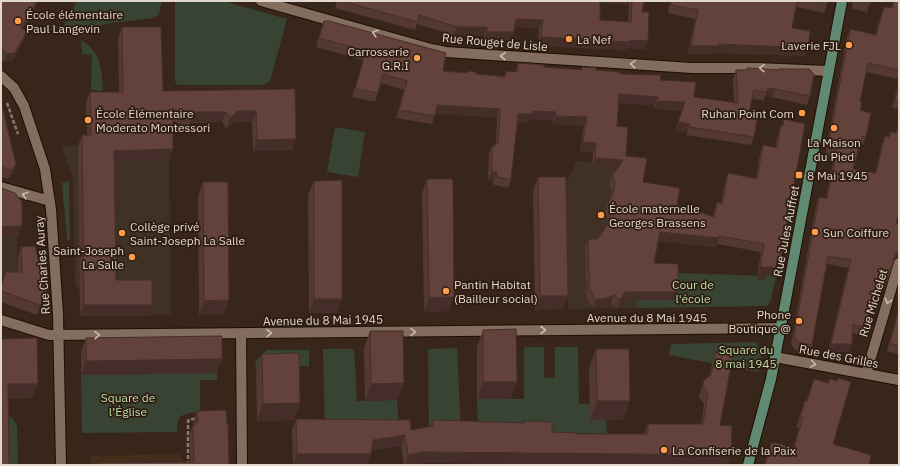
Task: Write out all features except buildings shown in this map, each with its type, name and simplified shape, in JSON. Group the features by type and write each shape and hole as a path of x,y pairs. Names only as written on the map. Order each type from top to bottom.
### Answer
{"main road":[{"name":"Rue Jules Auffret","path":"748,465 771,379 842,1"}],"street":[{"name":"Rue Rouget de Lisle","path":"261,1 446,52 692,68 758,68 829,71"},
{"name":"Rue Charles Auray","path":"1,76 14,88 24,106 45,169 50,201 58,314 61,465"},
{"path":"1,187 50,201"},
{"name":"Rue Michelet","path":"866,374 899,263"},
{"name":"Avenue du 8 Mai 1945","path":"1,320 43,334 58,335 780,328"},
{"path":"241,333 242,465"},
{"name":"Rue des Grilles","path":"775,357 899,380"}],"path":[{"path":"188,465 188,421 190,419 197,419"}],"shaded area":[{"name":"Collège privé Saint-Joseph La Salle","path":"169,145 171,315 80,316 80,287 75,287 73,179 62,146"},
{"name":"École maternelle Georges Brassens","path":"577,161 644,166 626,271 776,276 770,303 766,306 568,309 566,183"},
{"path":"1,237 17,237 18,282 3,281 1,286"},
{"path":"181,454 181,465 91,465 91,456"}],"green space":[{"path":"77,1 162,1 159,14 154,18 104,24 92,29 75,25 70,34 62,29"},
{"path":"175,1 223,1 287,19 270,81 263,85 177,85 175,81"},
{"path":"81,40 93,50 99,62 103,91 91,90 92,55 82,54"},
{"path":"335,127 365,132 358,177 327,172"},
{"path":"69,181 70,240 67,240 62,183"},
{"name":"Cour de l'école","path":"675,273 758,276 758,280 765,280 766,276 776,276 771,301 766,306 637,308 636,300 675,300"},
{"name":"Square du 8 mai 1945","path":"756,342 762,354 758,372 669,355 671,344"},
{"path":"526,347 544,347 544,378 555,378 555,347 578,347 579,404 590,404 590,420 606,420 607,434 478,432 477,399 524,399 524,349"},
{"path":"457,348 461,432 429,431 428,349"},
{"path":"323,349 354,349 357,401 397,400 399,431 325,430"},
{"path":"267,350 309,350 309,366 255,367 256,360"},
{"name":"Square de l’Église","path":"217,373 217,380 200,380 200,412 189,413 182,416 178,421 177,432 82,433 81,375"},
{"path":"3,413 12,418 17,427 18,465 4,465"}],"place":[{"name":"École élémentaire Paul Langevin","path":"18,21"},
{"name":"La Nef","path":"569,39"},
{"name":"Laverie FJL","path":"849,45"},
{"name":"Carrosserie G.R.I","path":"417,58"},
{"name":"Ruhan Point Com","path":"802,113"},
{"name":"École Élémentaire Moderato Montessori","path":"88,120"},
{"name":"La Maison du Pied","path":"834,128"},
{"name":"8 Mai 1945","path":"799,175"},
{"name":"École maternelle Georges Brassens","path":"601,215"},
{"name":"Sun Coiffure","path":"815,232"},
{"name":"Collège privé Saint-Joseph La Salle","path":"122,233"},
{"name":"Saint-Joseph La Salle","path":"132,257"},
{"name":"Pantin Habitat (Bailleur social)","path":"446,291"},
{"name":"Phone Boutique @","path":"799,321"},
{"name":"La Confiserie de la Paix","path":"664,450"}]}
